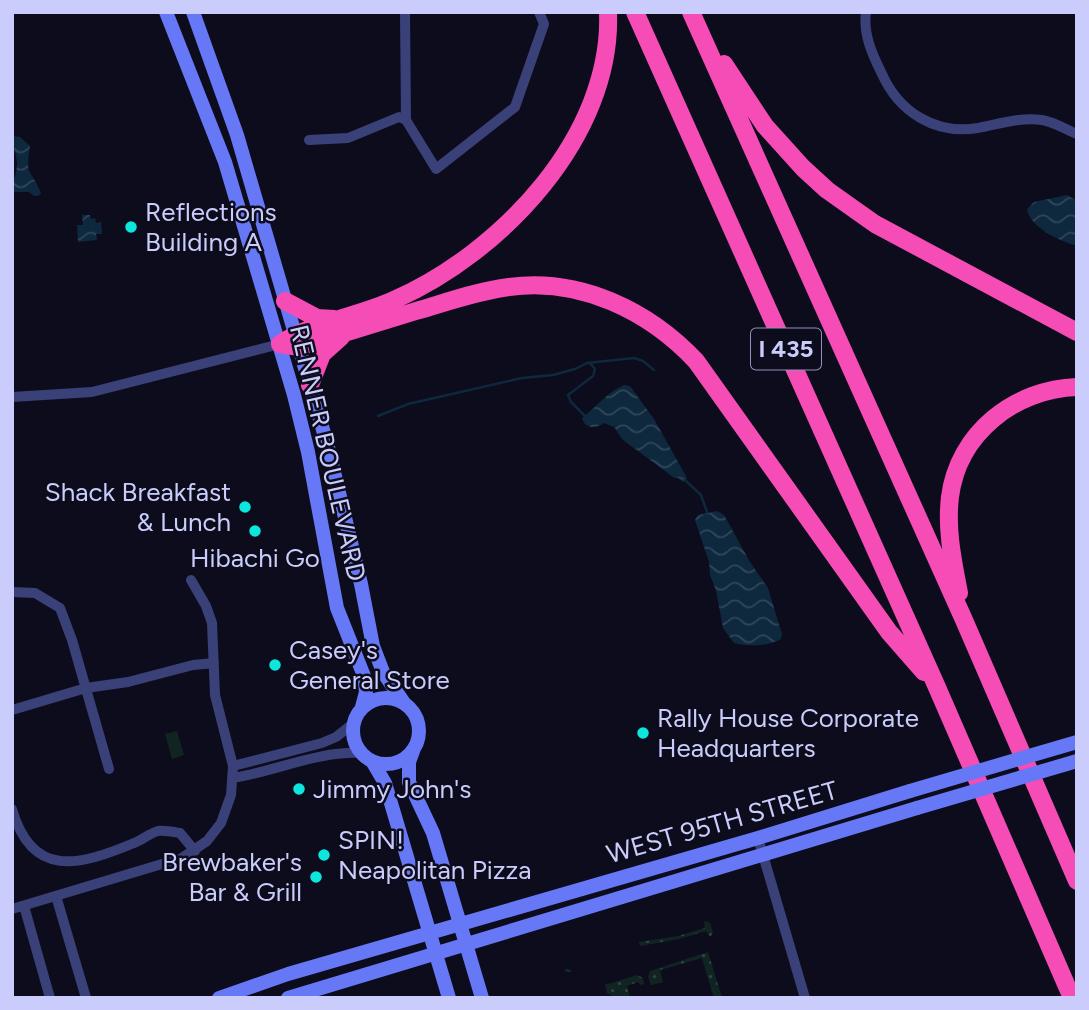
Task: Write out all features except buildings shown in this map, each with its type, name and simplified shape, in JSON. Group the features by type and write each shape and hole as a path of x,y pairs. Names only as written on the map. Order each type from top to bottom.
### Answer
{"highway":[{"path":"310,385 322,354 346,325 437,277 483,245 531,198 566,151 597,93 607,56 608,12"},
{"name":"I 435","path":"635,12 936,685 1072,998"},
{"path":"692,13 707,26 725,64 765,125 803,168 827,190 875,224 1077,332"},
{"name":"I 435","path":"692,13 964,620 1077,881"},
{"path":"280,345 346,325 512,286 544,286 577,291 617,303 680,344 695,361 889,632 936,685"},
{"path":"285,301 317,318 346,325"},
{"path":"964,620 949,538 950,496 961,459 983,428 1006,408 1045,391 1077,387"}],"main road":[{"name":"RENNER BOULEVARD","path":"166,12 225,162 280,345 308,452 337,608 364,676 366,692 362,707"},
{"name":"RENNER BOULEVARD","path":"192,12 237,135 328,447 373,646 383,672 404,703"},
{"path":"449,998 385,783 354,740 354,723 362,707 382,698 390,697 404,703 415,714 419,737 408,774 410,788 433,833 482,998"},
{"name":"WEST 95TH STREET","path":"219,998 274,978 758,838 1077,742"},
{"path":"367,757 393,763 413,751"},
{"name":"WEST 95TH STREET","path":"288,998 1077,761"}],"street":[{"path":"405,12 406,120 436,169 515,107 544,24 539,12"},
{"path":"866,12 864,26 885,81 903,106 927,122 948,128 975,128 1019,119 1040,120 1077,134"},
{"path":"309,140 348,138 399,117 406,120"},
{"path":"12,397 92,392 280,345"},
{"path":"12,909 168,864 195,851 208,841 221,824 229,804 233,766 218,713 212,623 191,580"},
{"path":"12,592 35,593 60,608 72,640 109,769"},
{"path":"12,710 86,688 128,681 193,664 214,663"},
{"path":"233,766 326,741 354,723"},
{"path":"233,778 267,772 333,753 367,757"},
{"path":"13,813 29,847 48,859 68,862 105,854 159,831 180,833 195,851"},
{"path":"758,838 804,998"},
{"path":"56,896 86,998"},
{"path":"24,906 50,998"}],"green space":[{"path":"177,731 184,755 172,759 165,734"},
{"path":"706,921 710,923 713,933 710,937 706,931 640,946 639,942 678,936 705,928"},
{"path":"708,952 722,998 714,998 702,958 660,970 663,982 651,985 648,977 650,971"},
{"path":"637,975 643,978 644,984 640,985 638,982 627,986 630,998 616,998 607,993 605,985"}],"water":[{"path":"12,136 20,137 30,146 29,168 41,193 38,196 29,192 12,192 17,164"},
{"path":"1067,195 1077,201 1077,246 1040,228 1029,216 1027,209 1034,202"},
{"path":"82,215 90,215 91,219 95,218 96,223 101,222 102,234 96,234 97,240 78,242 77,225 83,225"},
{"path":"624,385 630,386 654,419 687,478 683,482 622,439 614,427 604,423 591,427 583,422 582,418"},
{"path":"717,511 724,515 768,588 782,634 781,639 765,644 734,643 723,628 709,562 695,520 698,515"}],"waterway":[{"path":"378,416 408,404 522,378 553,375 587,363 634,358 654,370"},
{"path":"585,416 568,395 593,376 595,369 590,363"},
{"path":"685,480 701,495 707,512"},
{"path":"566,970 570,971"}],"place":[{"name":"Reflections Building A","path":"131,227"},
{"name":"Shack Breakfast & Lunch","path":"245,507"},
{"name":"Hibachi Go","path":"255,531"},
{"name":"Casey's General Store","path":"275,665"},
{"name":"Rally House Corporate Headquarters","path":"643,733"},
{"name":"Jimmy John's","path":"299,789"},
{"name":"SPIN! Neapolitan Pizza","path":"324,855"},
{"name":"Brewbaker's Bar & Grill","path":"316,877"}]}
